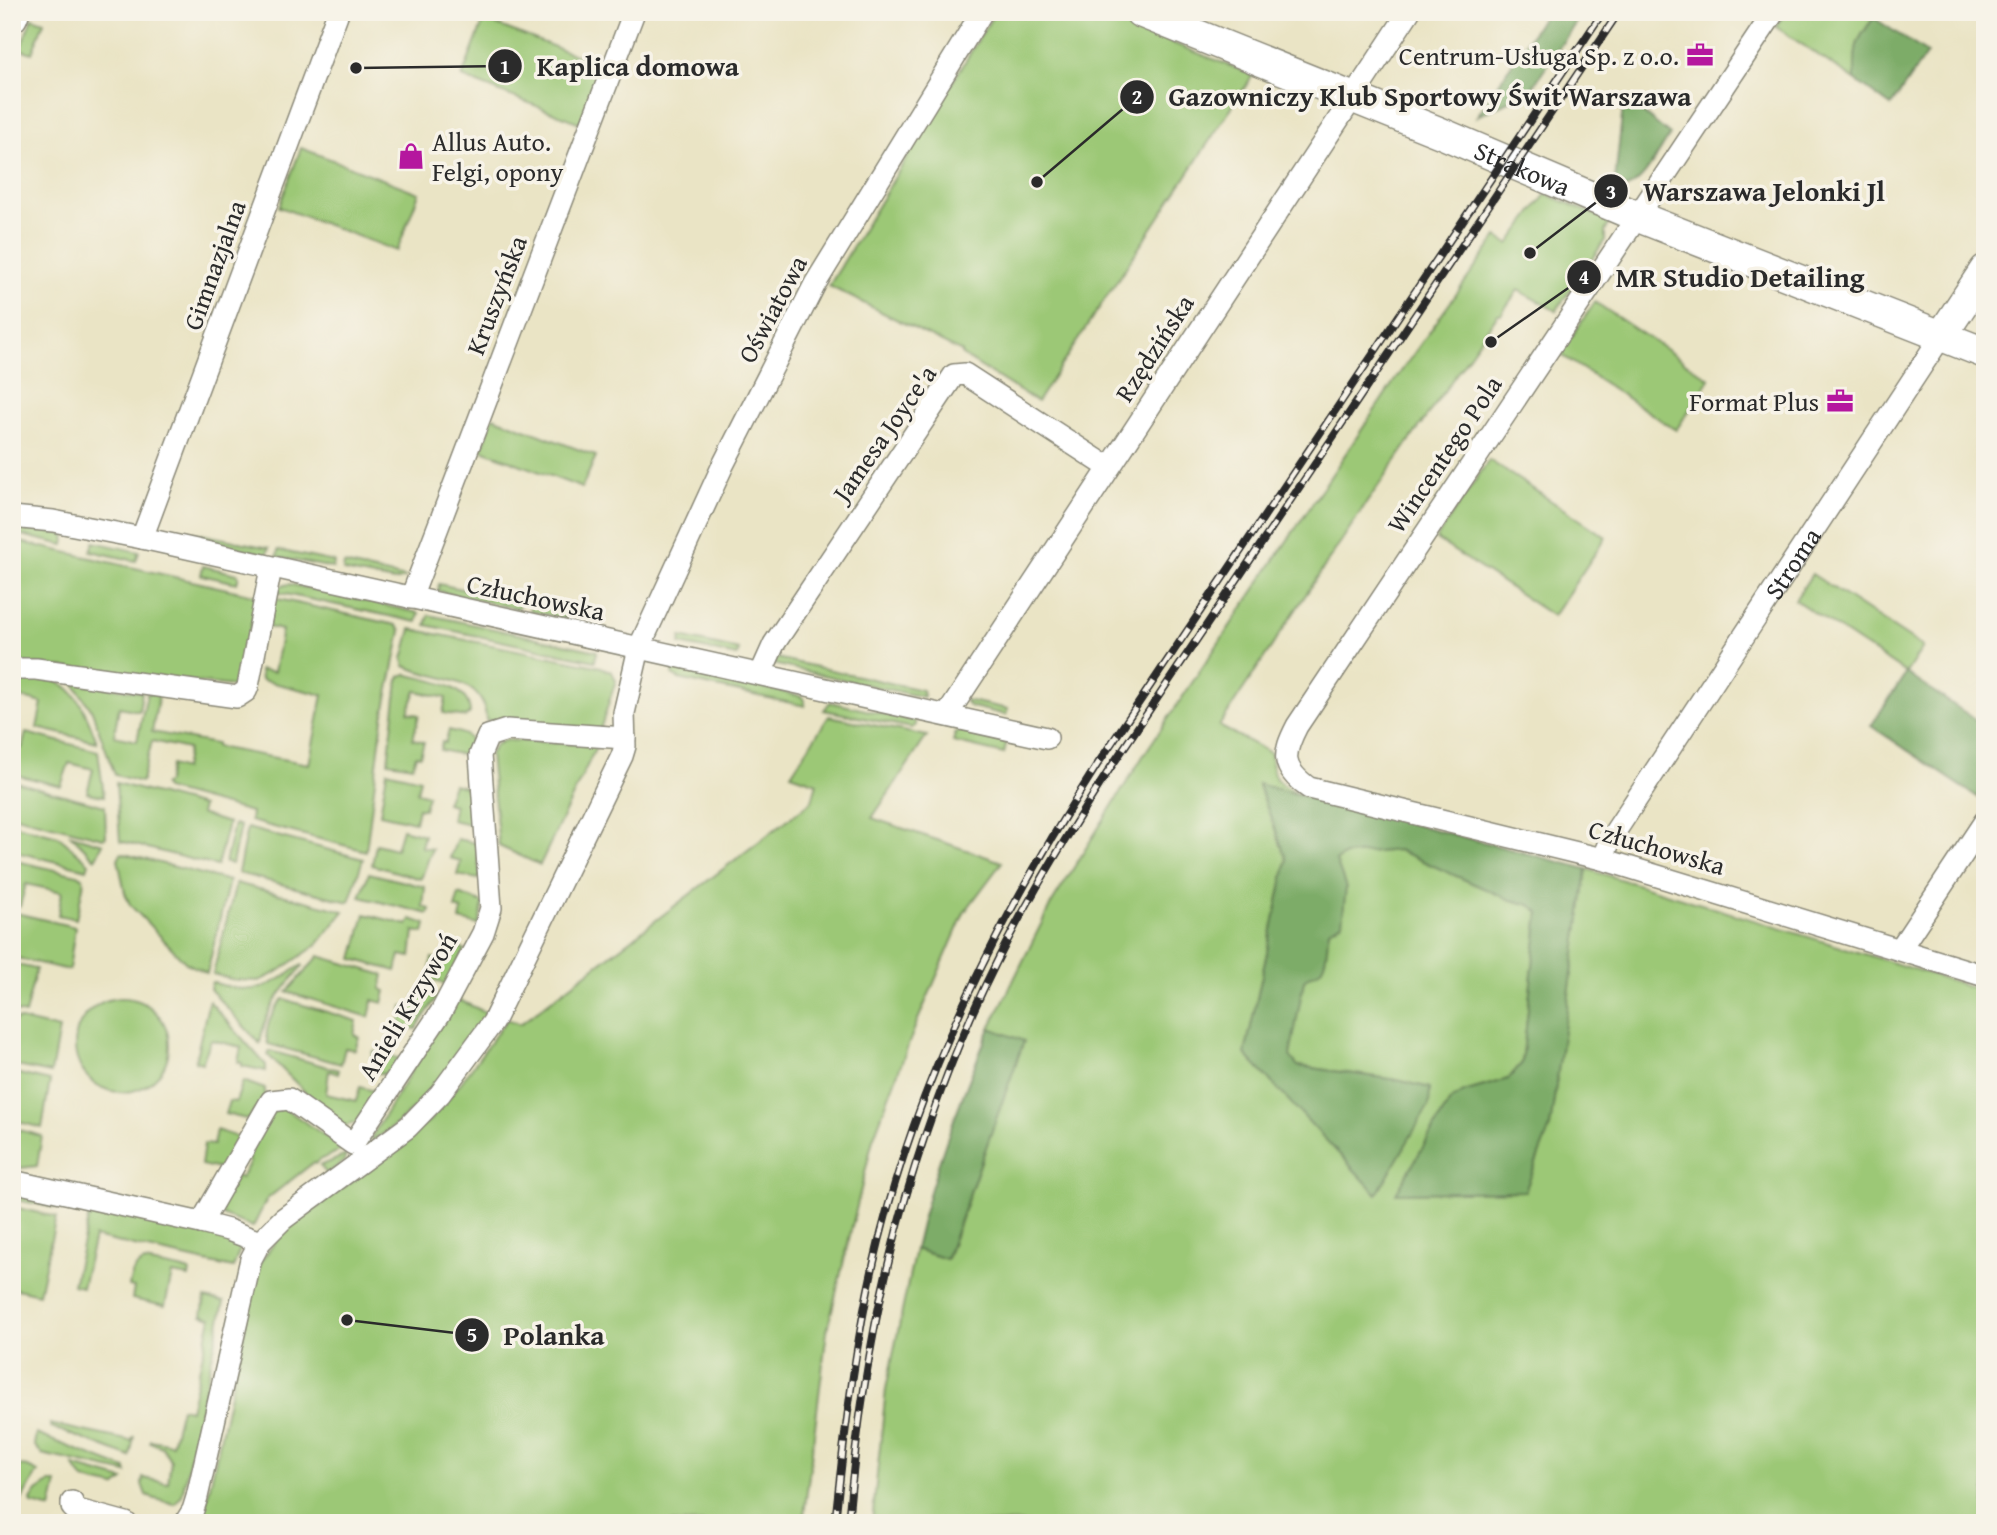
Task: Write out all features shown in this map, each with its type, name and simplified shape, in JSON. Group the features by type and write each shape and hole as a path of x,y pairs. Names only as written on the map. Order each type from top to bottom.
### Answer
{"street":[{"path":"12,18 14,12"},
{"name":"Gimnazjalna","path":"142,538 338,12"},
{"name":"Kruszyńska","path":"411,598 634,12"},
{"name":"Oświatowa","path":"639,648 723,465 815,284 982,12"},
{"name":"Strąkowa","path":"1140,12 1187,21 1352,99 1441,133 1636,216 1985,353"},
{"name":"Rzędzińska","path":"947,715 1409,12"},
{"name":"Wincentego Pola","path":"1309,788 1291,773 1286,763 1286,752 1297,726 1774,12"},
{"name":"Stroma","path":"1602,859 1611,838 1985,270"},
{"name":"Jamesa Joyce'a","path":"761,673 774,645 954,375 965,374 1108,467"},
{"name":"Człuchowska","path":"12,517 53,521 142,538 1047,738"},
{"path":"12,669 230,697 242,695 248,686 271,568"},
{"name":"Anieli Krzywoń","path":"185,1523 197,1497 251,1259 260,1242 283,1219 359,1151 408,1127 440,1094 493,1022 622,755 625,738 624,713 639,648"},
{"name":"Anieli Krzywoń","path":"359,1151 441,1012 483,933 491,908 480,755 482,744 488,736 507,730 625,738"},
{"name":"Człuchowska","path":"1309,788 1602,859 1985,976"},
{"path":"1900,949 1985,821"},
{"path":"201,1223 271,1101 289,1099 359,1151"},
{"path":"12,1181 201,1223 260,1242"},
{"path":"72,1502 74,1509 126,1523"}],"green space":[{"path":"995,12 1095,12 1253,75 1037,402 962,355 962,352 829,286"},
{"path":"1546,12 1583,12 1530,91 1477,116"},
{"path":"1785,12 1866,12 1874,18 1862,34 1857,47 1855,80 1776,27"},
{"path":"32,18 44,22 32,53 20,49"},
{"path":"1874,18 1927,53 1891,106 1855,80 1857,47 1862,34"},
{"path":"484,20 602,65 580,123 462,77"},
{"path":"1624,97 1670,135 1645,174 1632,186 1624,189 1615,181"},
{"path":"301,148 419,193 397,251 279,207"},
{"path":"1546,194 1610,221 1605,240 1556,311 1518,290 1501,314 1498,314 1365,505 1219,726 1271,753 1275,776 1289,789 1305,796 1258,785 1287,860 1245,1054 1376,1193 1430,1088 1397,1080 1298,1066 1289,1057 1304,980 1310,973 1318,971 1325,956 1329,929 1346,888 1336,861 1345,855 1398,850 1539,911 1522,1063 1508,1079 1464,1092 1450,1101 1397,1193 1525,1191 1550,1127 1587,869 1985,991 1985,1523 872,1523 886,1389 915,1249 947,1259 1023,1041 990,1028 1050,906 1145,753 1395,380 1497,237 1509,244"},
{"path":"1595,302 1710,379 1676,430 1560,354"},
{"path":"493,417 596,456 582,488 482,450"},
{"path":"1489,460 1606,537 1553,616 1436,539"},
{"path":"12,528 66,534 64,545 12,533"},
{"path":"176,529 269,548 267,554 175,534"},
{"path":"12,540 258,596 239,679 232,686 12,662"},
{"path":"94,542 139,552 136,561 91,551"},
{"path":"278,550 334,562 333,568 277,557"},
{"path":"344,564 406,578 394,581 343,571"},
{"path":"203,566 237,574 237,583 201,575"},
{"path":"1812,574 1923,647 1906,673 1795,600"},
{"path":"289,584 419,613 417,622 276,592 281,586"},
{"path":"439,584 520,602 518,609 438,591"},
{"path":"274,598 396,625 401,631 383,718 366,851 250,821 251,812 165,789 163,785 167,782 171,765 184,769 188,749 152,741 140,782 115,775 92,711 73,682 142,692 139,711 119,707 114,736 137,741 147,693 159,694 152,732 309,764 323,695 261,680 260,670 274,672 282,630 268,627"},
{"path":"531,605 569,613 567,619 529,611"},
{"path":"429,615 597,651 595,661 426,625"},
{"path":"411,629 601,667 612,672 616,680 600,730 486,720 484,705 468,687 405,666 403,659"},
{"path":"681,637 739,650 737,656 680,644"},
{"path":"776,658 922,690 923,697 773,664"},
{"path":"674,668 800,696 803,697 805,706 679,679 672,675"},
{"path":"1906,673 1985,726 1985,795 1982,800 1871,726"},
{"path":"406,674 455,689 468,703 470,713 465,717 443,713 446,698 416,691 408,712 419,715 413,739 424,742 420,756 416,755 413,766 388,762 398,681 400,676"},
{"path":"12,677 52,680 69,689 81,705 97,742 37,728 42,703 12,695"},
{"path":"965,700 1008,709 1006,715 969,706"},
{"path":"830,702 915,721 916,725 912,728 824,710"},
{"path":"829,716 927,736 872,818 1002,862 964,913 917,1022 873,1139 827,1331 803,1523 202,1523 257,1270 281,1234 431,1119 507,1019 520,1024 812,801 817,783 791,774"},
{"path":"449,730 468,737 472,743 468,756 440,750"},
{"path":"959,730 1007,741 1004,754 953,742 955,733"},
{"path":"26,733 98,751 104,796 87,793 93,769 69,763 61,786 12,774 13,746 22,748"},
{"path":"505,740 597,745 540,865 499,846 490,755 495,745"},
{"path":"387,771 420,779 417,792 428,795 424,809 418,808 415,822 380,814"},
{"path":"12,781 105,806 106,837 12,815"},
{"path":"116,783 202,806 200,814 228,823 217,866 120,841"},
{"path":"453,784 473,791 475,825 451,820 454,805 446,803"},
{"path":"1258,784 1587,869 1550,1127 1525,1191 1396,1193 1450,1101 1464,1092 1508,1079 1522,1063 1539,912 1530,905 1508,899 1398,850 1345,855 1336,861 1346,888 1342,923 1329,930 1326,958 1322,968 1304,980 1290,1056 1298,1066 1397,1080 1430,1088 1429,1105 1377,1194 1245,1054 1287,860"},
{"path":"12,822 58,836 89,863 87,869 12,851"},
{"path":"234,824 240,826 232,864 225,863"},
{"path":"247,828 363,859 349,902 238,873"},
{"path":"402,829 424,835 421,847 432,849 421,879 372,865 376,844 396,849"},
{"path":"71,835 103,844 95,859"},
{"path":"457,839 476,843 480,876 478,879 457,875 461,861 450,858"},
{"path":"121,853 229,881 207,973 186,963 130,905 118,859"},
{"path":"12,860 82,876 84,882 76,919 58,915 62,892 26,884 20,906 12,904"},
{"path":"369,873 425,887 423,907 430,909 429,914 360,897"},
{"path":"236,883 344,911 317,945 276,973 259,981 234,980 213,974"},
{"path":"459,894 483,903 479,925 460,920 462,910 455,908"},
{"path":"12,912 75,927 69,970 12,957"},
{"path":"365,914 408,925 411,919 426,924 424,933 414,931 411,957 400,955 396,971 353,959"},
{"path":"446,946 465,950 446,984 429,979 432,958 442,961"},
{"path":"319,956 384,975 381,989 386,991 383,1003 373,1000 369,1017 287,992"},
{"path":"12,964 36,969 25,1014 12,1011"},
{"path":"302,965 270,1011 260,1044 210,989 212,982 240,989 260,988"},
{"path":"420,992 437,997 416,1029 400,1025 403,1006 412,1008 416,994"},
{"path":"122,998 140,1002 155,1012 165,1027 169,1045 165,1063 155,1078 140,1088 122,1092 104,1088 89,1078 79,1063 75,1045 79,1027 89,1012 104,1002"},
{"path":"455,998 489,1014 439,1083 398,1123 371,1142 371,1138"},
{"path":"283,999 357,1021 354,1035 359,1037 355,1050 345,1048 341,1064 268,1044 270,1020"},
{"path":"209,1001 266,1065 266,1071 242,1066 242,1063 238,1062 241,1047 211,1040 202,1063 195,1061"},
{"path":"12,1020 59,1029 51,1073 12,1065"},
{"path":"990,1028 1024,1041 946,1259 915,1249 938,1164"},
{"path":"270,1051 339,1070 338,1074 329,1071 326,1094 356,1101 360,1087 378,1092 358,1122 345,1126 310,1097 268,1055"},
{"path":"373,1051 398,1058 400,1062 390,1075 373,1072 376,1061 371,1059"},
{"path":"15,1073 50,1081 42,1128 12,1120 12,1075"},
{"path":"243,1081 265,1089 265,1096 249,1119 225,1114 229,1101 236,1102"},
{"path":"283,1107 344,1149 313,1163 267,1199 253,1227 224,1216 219,1208 236,1176 241,1178 250,1162 246,1159 270,1113"},
{"path":"12,1128 42,1136 37,1166 12,1169"},
{"path":"216,1130 239,1139 219,1169 201,1165 204,1144 213,1145"},
{"path":"346,1155 344,1161 327,1174 320,1166"},
{"path":"12,1191 205,1233 242,1244 233,1268 94,1237 82,1287 73,1285 89,1215 12,1199"},
{"path":"14,1207 56,1217 39,1294 12,1288"},
{"path":"145,1262 190,1271 189,1277 172,1274 165,1306 132,1299 134,1288 129,1287 132,1275 138,1266"},
{"path":"205,1298 224,1302 182,1495 175,1504 146,1495 142,1484 143,1478 168,1483 171,1461 162,1447 150,1440 172,1444 181,1408 190,1410 211,1318 202,1315"},
{"path":"50,1424 131,1441 134,1436 130,1457 51,1427"},
{"path":"36,1434 126,1469 127,1473 42,1454 34,1445"},
{"path":"12,1465 28,1467 38,1472 12,1516"},
{"path":"74,1466 124,1480 115,1487 84,1480"},
{"path":"49,1483 57,1483 51,1509 32,1504 31,1500 37,1491"}],"railway":[{"path":"835,1523 858,1346 879,1241 918,1114 942,1053 999,933 1030,875 1099,762 1603,12"},
{"path":"848,1523 855,1455 875,1325 905,1199 947,1075 1003,949 1055,857 1111,767 1619,12"}],"place":[{"name":"Centrum-Usługa Sp. z o.o.","path":"1700,55"},
{"name":"Kaplica domowa","path":"356,68"},
{"name":"Allus Auto. Felgi, opony","path":"411,156"},
{"name":"Gazowniczy Klub Sportowy Świt Warszawa","path":"1037,182"},
{"name":"Warszawa Jelonki Jl","path":"1530,253"},
{"name":"MR Studio Detailing","path":"1491,342"},
{"name":"Format Plus","path":"1840,401"},
{"name":"Polanka","path":"347,1320"}]}
